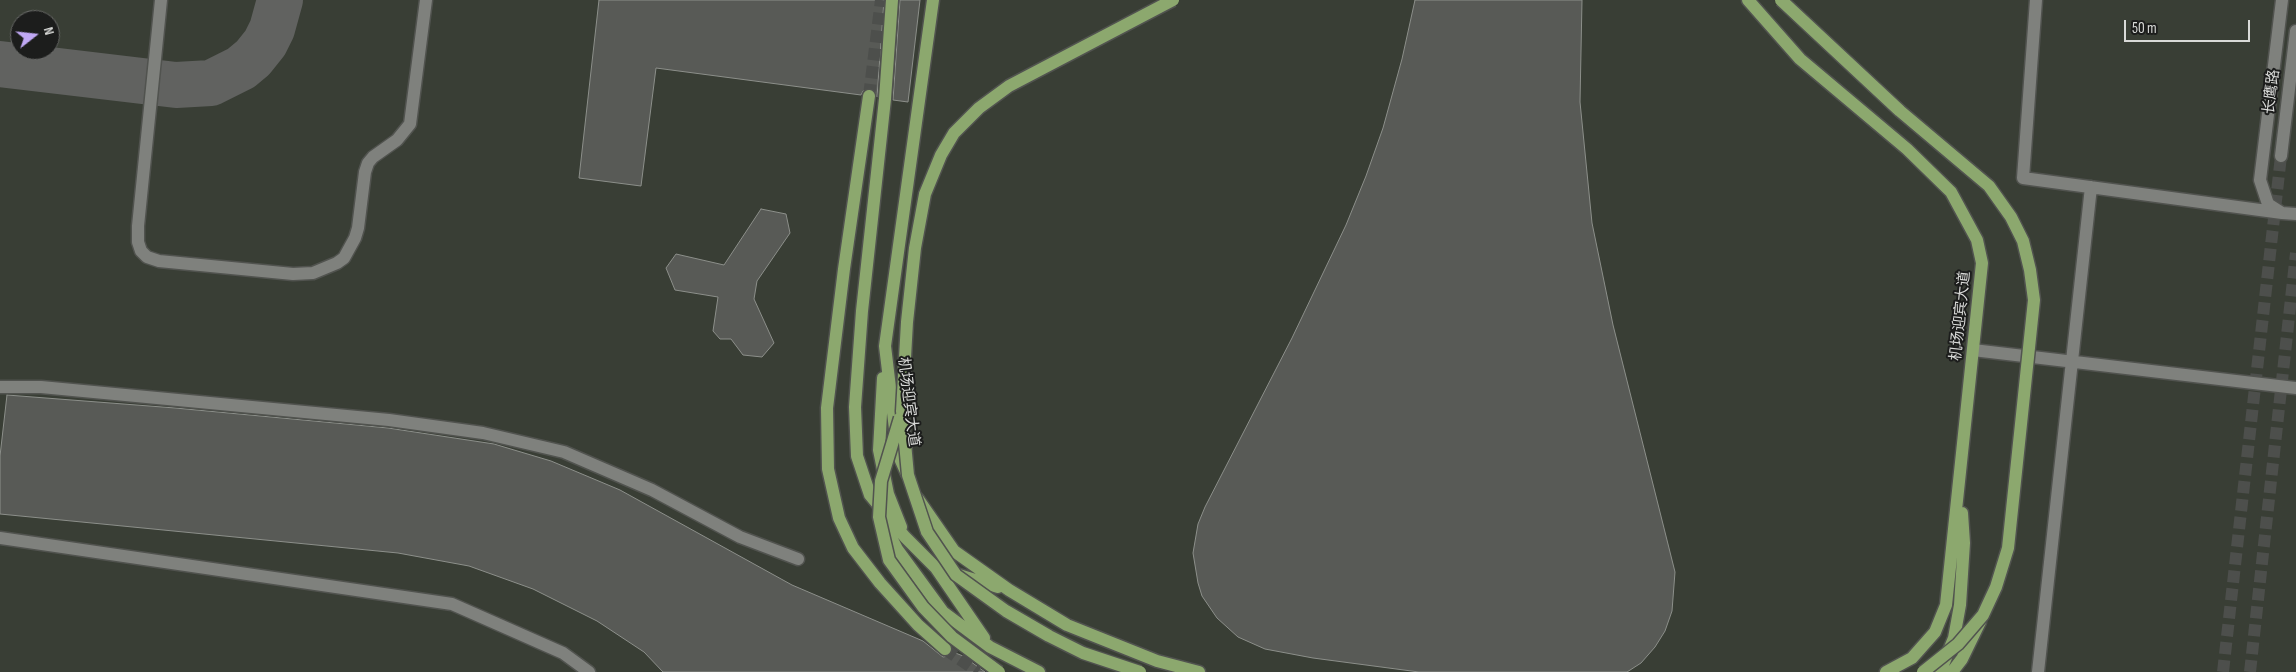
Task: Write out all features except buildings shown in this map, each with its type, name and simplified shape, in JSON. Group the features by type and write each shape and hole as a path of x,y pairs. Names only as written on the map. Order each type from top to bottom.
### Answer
{"main road":[{"path":"892,0 885,99 862,311 855,407 857,456 870,495 897,548 943,612 990,647 1038,672"},
{"name":"机场迎宾大道","path":"934,0 884,346 898,454 919,502 954,551 1009,590 1067,625 1158,661 1199,672"},
{"path":"1140,672 1083,653 1049,636 1006,611 956,575 927,532 908,475 902,411 907,322 915,248 925,194 941,154 954,133 979,108 1009,86 1173,0"},
{"name":"机场迎宾大道","path":"1748,0 1800,60 1907,149 1951,192 1977,240 1982,263 1946,605 1935,632 1912,658 1886,672"},
{"path":"1781,0 1886,98 1989,186 2011,217 2023,241 2034,300 2008,548 1996,587 1962,659 1952,672"},
{"path":"869,96 844,268 827,408 828,470 839,518 853,548 892,597 918,625 945,649"},
{"path":"884,346 879,450 888,494 905,537"},
{"path":"902,411 881,481 879,517 889,560 923,607 952,637 999,672"},
{"path":"1940,672 1954,638 1960,605 1964,544 1960,478"},
{"path":"870,495 905,537 936,568 990,647"},
{"path":"936,568 1009,590"},
{"path":"1923,672 1958,644 1983,615"}],"street":[{"path":"161,0 138,226 138,242 141,251 147,257 159,260 303,274 324,270 344,258 355,238 358,228 363,182 368,164 373,157 405,133 410,124 426,0"},
{"path":"2036,0 2022,178 2296,214"},
{"path":"2282,0 2260,180 2268,204 2282,212"},
{"name":"长鹰路","path":"2281,156 2296,31"},
{"path":"2038,672 2091,187"},
{"path":"1973,350 2296,388"},
{"path":"0,387 41,387 389,420 483,433 564,452 652,490 740,537 798,559"},
{"path":"0,538 452,604 563,654 589,672"}],"shaded area":[{"path":"0,0 2296,0 2296,672 0,672"}],"taxiway":[{"path":"0,64 176,85 211,83 241,68 253,58 265,43 272,29 280,0"}],"tunnel":[{"path":"869,96 881,0"},
{"path":"2223,672 2281,156"},
{"path":"2250,672 2296,253"},
{"path":"945,649 978,672"}]}
